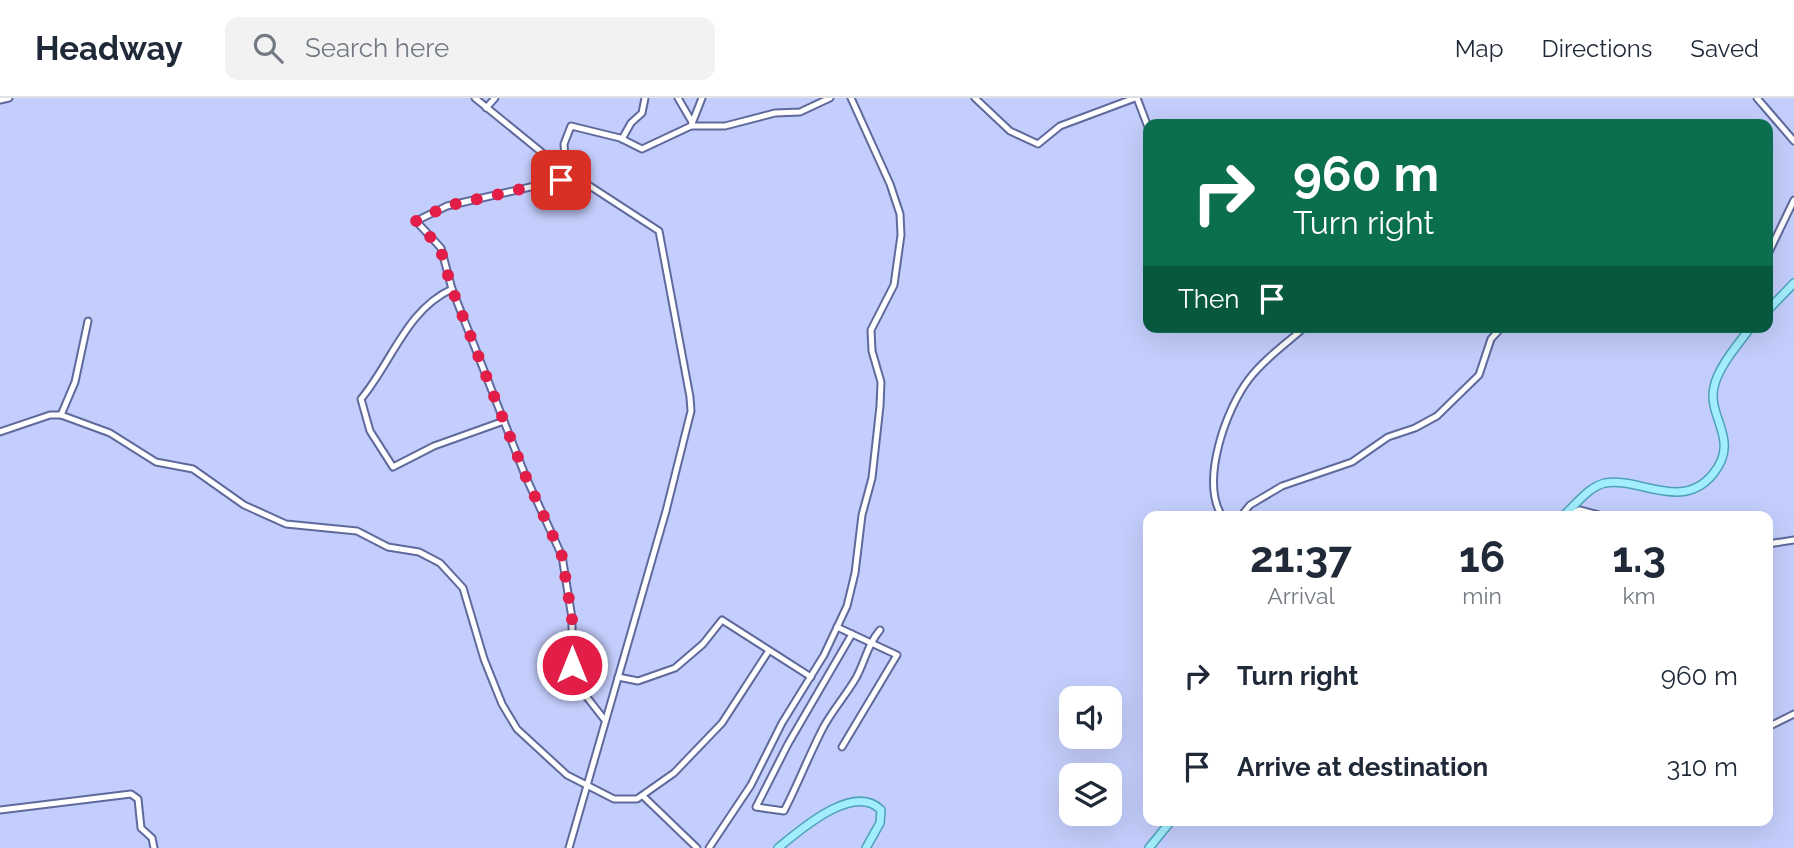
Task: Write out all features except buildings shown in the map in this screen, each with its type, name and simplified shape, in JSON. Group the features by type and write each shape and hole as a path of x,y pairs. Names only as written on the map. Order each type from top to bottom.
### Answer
{"main road":[{"path":"1773,305 1794,283"},
{"path":"1569,511 1587,493 1606,483 1671,492 1692,488 1712,476 1719,464 1725,440 1714,400 1714,384 1747,333"},
{"path":"778,848 829,811 854,802 872,804 881,810 880,823 866,848"},
{"path":"1149,848 1167,826"}],"street":[{"path":"0,100 9,98"},
{"path":"475,98 556,164 659,231 690,397 682,448 569,848"},
{"path":"486,108 495,98"},
{"path":"622,139 631,123 642,113 645,98"},
{"path":"678,98 692,124"},
{"path":"692,124 702,98"},
{"path":"556,164 565,158 564,144 571,126 622,139 642,149 692,124 725,126 775,113 800,112 830,98"},
{"path":"709,848 757,776 782,723 811,677 847,606 855,573 862,515 877,446 881,383 872,351 872,330 894,285 901,235 896,200 851,98"},
{"path":"975,98 1010,131 1038,144 1060,126 1136,98 1144,119"},
{"path":"1757,98 1794,141"},
{"path":"572,175 561,180 447,206 416,221 440,248 452,289 539,510 562,556 572,618 572,665 586,696 604,719"},
{"path":"1773,244 1794,200"},
{"path":"452,289 431,301 415,316 361,399 368,426 393,467 435,446 504,421"},
{"path":"61,415 75,382 88,321"},
{"path":"1220,511 1214,497 1214,471 1220,443 1236,401 1255,372 1298,333"},
{"path":"1245,511 1250,505 1282,486 1352,462 1388,437 1415,428 1437,416 1479,375 1491,339 1496,333"},
{"path":"0,432 50,415 61,415 110,433 156,462 193,469 244,505 286,524 357,531 388,547 419,552 440,563 463,588 484,659 513,724 556,767 586,786 621,801 643,796 674,773 717,728 768,652"},
{"path":"1773,543 1794,540"},
{"path":"618,677 638,681 675,668 703,644 722,620 768,652 791,662 811,677"},
{"path":"837,627 898,655 842,747"},
{"path":"852,634 788,744 756,807 784,811 798,776 825,725 838,710 859,674 871,641 880,630"},
{"path":"1773,725 1794,715"},
{"path":"0,810 131,794 138,799 141,828 152,838 154,848"},
{"path":"643,796 697,848"}],"route":[{"path":"561,180 447,206 416,221 440,248 452,289 471,331 486,377 539,510 562,556 572,618 572,665"}]}
